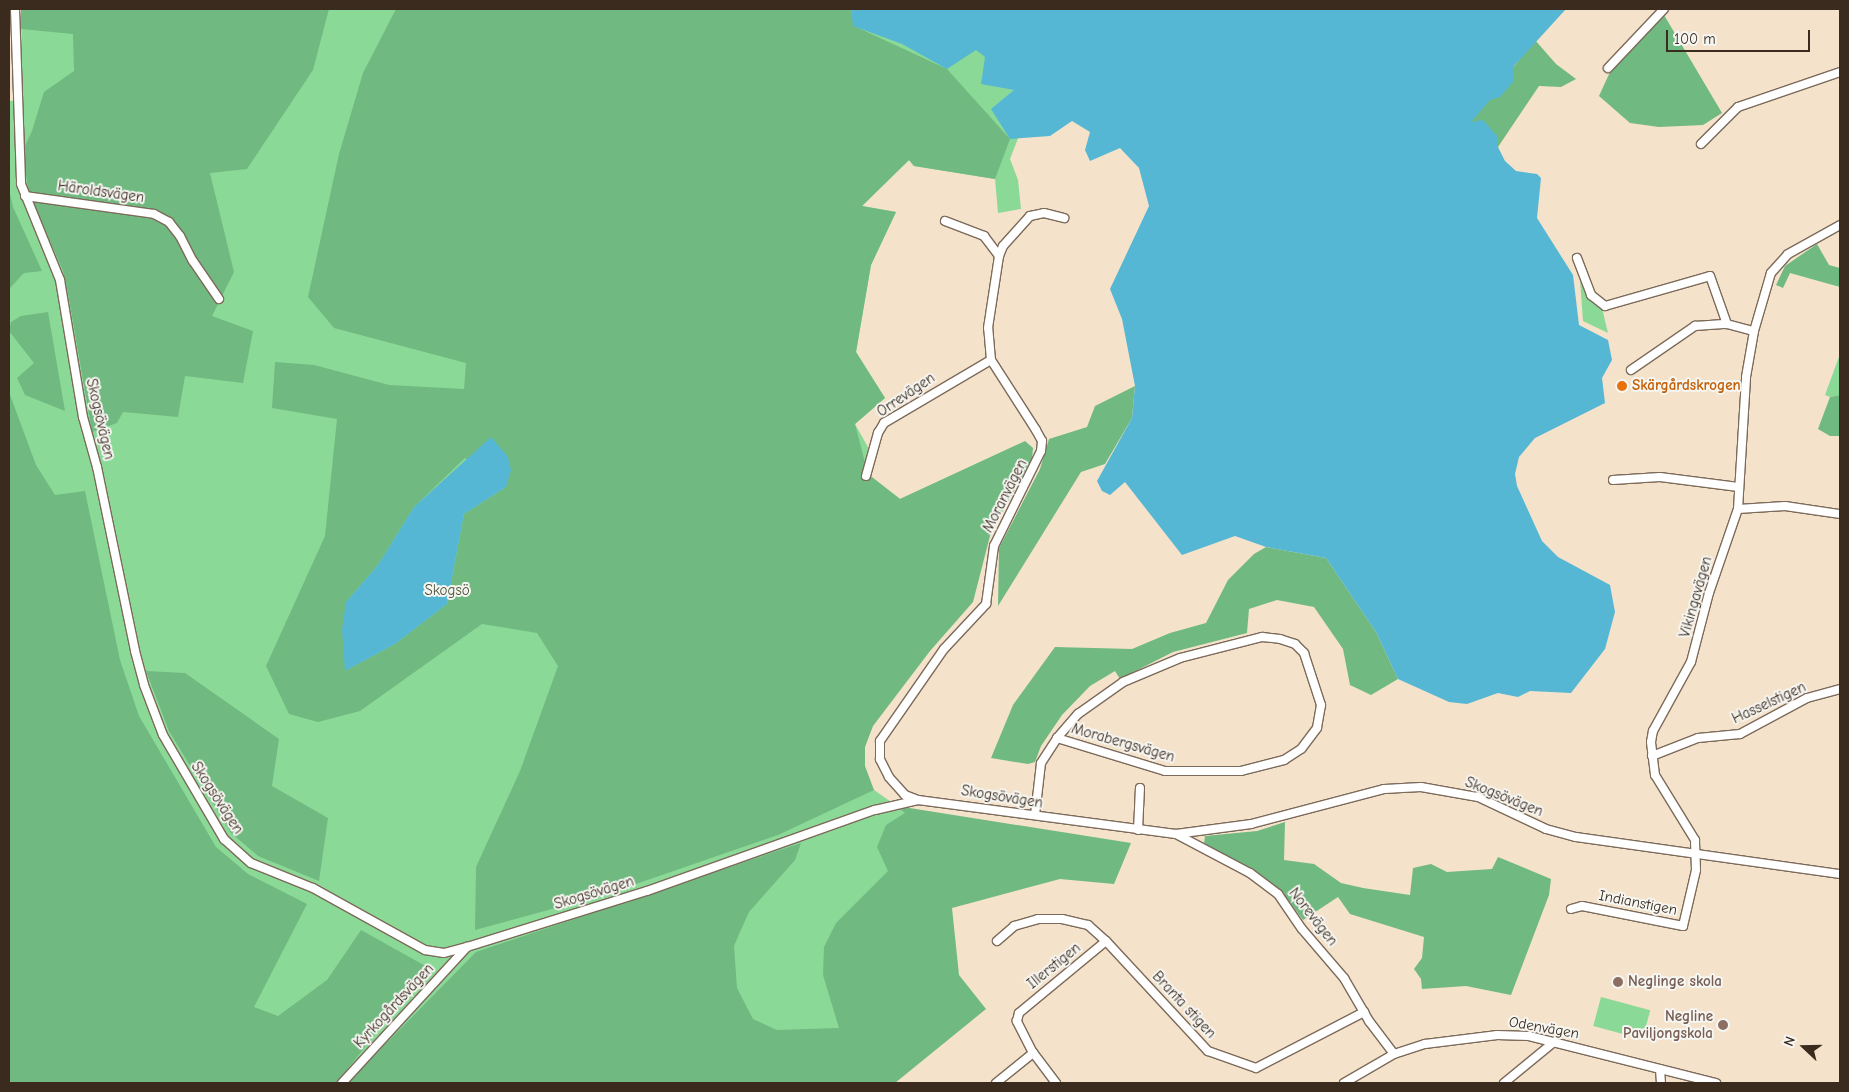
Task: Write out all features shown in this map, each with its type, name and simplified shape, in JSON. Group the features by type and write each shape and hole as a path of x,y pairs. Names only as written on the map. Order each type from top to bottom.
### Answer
{"street":[{"name":"Skogsövägen","path":"15,9 18,168 25,196 52,256 66,306 83,417 97,467 144,685 163,735 224,839 251,863 313,888 425,950 444,954 467,948 647,891 875,810 918,800 1176,834 1251,824 1384,789 1421,787 1478,797 1561,834 1840,874"},
{"path":"1608,68 1664,9"},
{"path":"1701,144 1738,107 1840,72"},
{"name":"Häroldsvägen","path":"25,196 154,214 169,222 180,236 193,261 219,299"},
{"name":"Moranvägen","path":"918,800 905,795 889,777 880,759 880,741 944,649 986,604 994,546 1041,451 1042,441 1036,430 991,360 988,328 999,256 1003,246 1030,216 1044,213 1064,218"},
{"path":"945,221 984,236 999,256"},
{"name":"Vikingavägen","path":"1695,852 1692,832 1660,785 1652,756 1653,731 1691,662 1709,593 1738,509 1742,406 1754,331 1777,264 1788,254 1840,225"},
{"path":"1577,258 1592,295 1605,306 1710,276 1727,324"},
{"path":"1631,370 1696,326 1727,324 1754,331"},
{"name":"Orrevägen","path":"866,476 878,433 884,423 991,360"},
{"path":"1613,480 1660,477 1738,487"},
{"path":"1738,509 1785,506 1840,514"},
{"name":"Morabergsvägen","path":"1035,815 1042,763 1057,738 1078,714 1123,682 1180,658 1262,636 1288,641 1304,653 1321,705 1317,728 1301,749 1284,760 1241,771 1166,771 1057,738"},
{"name":"Hasselstigen","path":"1652,756 1698,738 1740,734 1807,698 1840,689"},
{"path":"1138,830 1140,788"},
{"name":"Norevägen","path":"1176,834 1250,873 1278,894 1302,929 1344,978 1364,1012 1394,1054"},
{"name":"Indianstigen","path":"1571,909 1582,906 1683,926 1696,870 1695,852"},
{"name":"Branta stigen","path":"997,941 1014,926 1038,919 1062,919 1088,925 1106,941 1191,1037 1216,1056 1248,1066 1261,1066 1364,1012"},
{"name":"Illerstigen","path":"1033,1053 1017,1021 1019,1013 1106,941"},
{"name":"Kyrkogårdsvägen","path":"342,1083 467,948"},
{"name":"Odenvägen","path":"1344,1083 1394,1054 1425,1044 1497,1034 1554,1042 1716,1083"},
{"path":"1504,1083 1554,1042"},
{"path":"996,1083 1033,1053 1056,1083"},
{"path":"1660,1069 1661,1083"}],"green space":[{"name":"Skogsö","path":"21,9 1068,9 1010,159 1018,180 1021,209 998,213 995,179 914,166 909,160 862,206 896,212 871,265 856,352 885,398 855,424 874,458 868,474 900,499 1015,446 861,731 860,764 874,790 897,806 992,837 796,1083 9,1083 9,101 22,100"},
{"path":"21,9 329,9 313,70 247,169 210,173 234,272 212,316 253,331 243,383 185,376 178,417 123,412 117,423 92,432 63,271 28,190 23,150 32,131 44,92 74,71 73,34 21,29"},
{"path":"396,9 851,9 854,26 947,69 1010,139 995,179 914,166 909,160 862,206 896,212 871,265 856,352 885,398 855,424 868,474 900,499 1025,441 1033,448 1032,459 991,532 973,602 930,651 873,726 865,747 865,766 874,790 778,835 607,894 475,930 476,867 520,771 558,666 537,633 482,624 360,711 318,722 289,714 266,666 325,536 337,419 272,408 275,362 314,365 389,385 464,389 466,363 334,328 308,297 339,154 363,73","holes":["465,458 506,487 464,514 447,604 395,644 345,671 346,602 378,565 414,507"]},
{"path":"1664,15 1722,113 1703,125 1659,127 1630,123 1599,96 1610,72"},
{"path":"1535,40 1556,64 1576,79 1561,87 1539,86 1498,147 1470,122"},
{"path":"9,189 13,207 42,271 24,273 9,289"},
{"path":"1817,244 1829,265 1840,268 1840,287 1790,273 1783,288 1776,285 1785,266"},
{"path":"1580,280 1602,308 1608,333 1583,321"},
{"path":"48,312 65,411 25,395 17,378 34,363 9,331 11,322 21,316"},
{"path":"1840,354 1840,395 1830,397 1825,395"},
{"path":"1135,386 1132,418 1105,464 1081,472 998,606 999,548 1040,469 1049,439 1087,427 1095,406"},
{"path":"9,392 36,465 55,495 85,491 120,660 139,716 216,847 248,874 307,904 254,1007 278,1016 327,980 361,930 429,968 336,1083 9,1083"},
{"path":"1840,395 1840,436 1830,436 1818,429 1830,397"},
{"path":"1266,547 1326,558 1376,632 1398,679 1371,695 1350,685 1343,649 1314,607 1277,600 1249,609 1247,633 1173,652 1120,679 1115,671 1090,686 1062,715 1041,746 1035,762 1028,764 991,758 1013,705 1055,647 1132,649 1170,633 1206,623 1228,580 1254,554"},
{"path":"146,671 185,673 279,739 272,786 328,818 319,881 258,856 231,833 169,731"},
{"path":"897,806 1131,843 1114,884 1060,879 952,908 959,975 986,1009 895,1083 347,1083 476,952 801,843 795,860 749,912 740,932 734,946 737,988 753,1019 777,1030 839,1028 823,975 824,947 836,923 888,871 877,847 886,825 905,813"},
{"path":"1285,822 1284,860 1314,864 1341,883 1363,888 1410,895 1413,868 1431,864 1447,872 1492,869 1498,857 1551,879 1549,895 1511,995 1466,986 1422,989 1421,979 1414,969 1422,958 1424,937 1350,914 1338,897 1303,920 1286,897 1261,876 1204,844 1205,836 1257,831"},
{"path":"1601,997 1650,1010 1642,1039 1593,1026"}],"water":[{"path":"851,9 1566,9 1514,66 1513,82 1500,97 1490,100 1471,122 1483,120 1498,137 1498,147 1505,161 1516,171 1537,174 1541,178 1537,218 1573,275 1579,325 1608,340 1612,360 1602,378 1605,403 1535,438 1519,457 1515,474 1517,486 1542,541 1558,557 1610,585 1615,612 1605,649 1571,693 1530,691 1518,697 1498,693 1467,704 1449,702 1398,679 1376,632 1326,558 1266,547 1235,536 1182,555 1125,482 1110,495 1102,491 1097,481 1132,418 1135,386 1122,319 1110,289 1149,206 1139,168 1120,148 1090,161 1085,150 1090,132 1072,121 1050,136 1010,139 991,109 1014,90 981,84 985,57 976,50 947,69 902,44 853,26"},
{"path":"491,437 508,457 511,470 506,487 464,514 447,604 395,644 345,671 342,630 346,602 378,565 414,507"}],"place":[{"name":"Skärgårdskrogen","path":"1622,386"},
{"name":"Neglinge skola","path":"1618,982"},
{"name":"Negline Paviljongskola","path":"1723,1025"}]}
